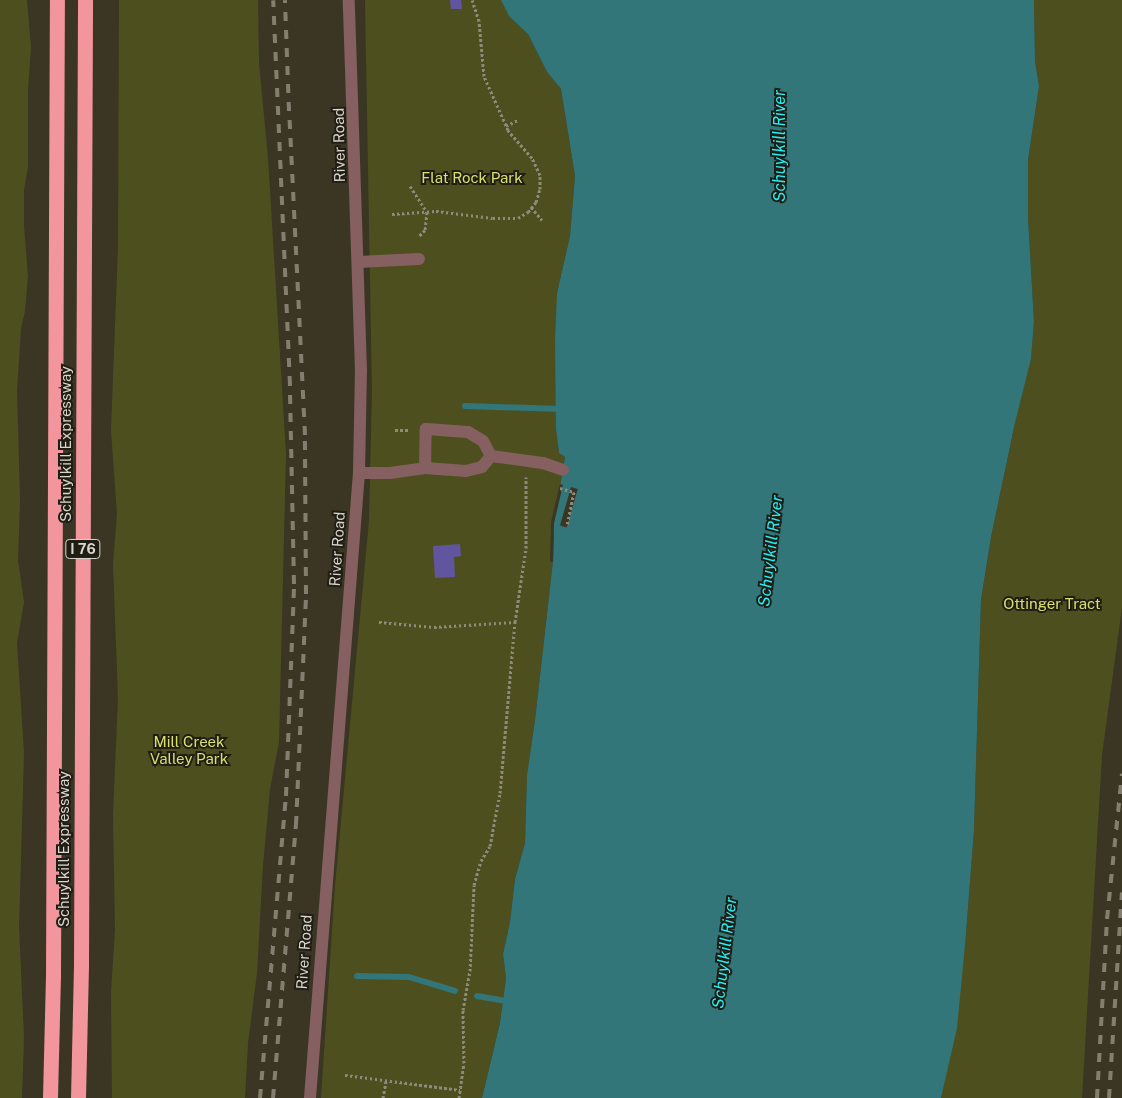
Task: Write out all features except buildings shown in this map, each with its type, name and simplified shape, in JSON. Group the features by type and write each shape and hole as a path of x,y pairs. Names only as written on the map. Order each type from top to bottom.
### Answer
{"highway":[{"name":"Schuylkill Expressway","path":"50,1098 53,976 57,0"},
{"name":"Schuylkill Expressway","path":"78,1098 81,964 85,0"}],"street":[{"name":"River Road","path":"310,1098 359,473 361,371 349,0"},
{"path":"358,262 419,259"},
{"path":"425,468 426,429 468,432 483,441 491,456"},
{"path":"359,473 390,473 425,468 466,471 482,467 491,456"},
{"path":"491,456 543,463 563,470"}],"path":[{"path":"392,214 427,212 493,218 518,218 532,208 536,202 540,189 540,175 532,158 506,126 484,76 478,21 472,0"},
{"path":"506,126 518,120"},
{"path":"410,186 427,212 425,230 419,236"},
{"path":"532,208 542,220"},
{"path":"459,1098 464,1063 463,1010 470,971 474,885 480,861 490,846 500,793 515,622 526,548 526,461"},
{"path":"557,487 574,492 567,524"},
{"path":"379,622 434,627 515,622"},
{"path":"345,1076 460,1090"},
{"path":"383,1098 386,1081"}],"green space":[{"path":"0,0 27,0 31,47 28,90 28,167 24,190 24,226 28,276 25,311 21,329 17,391 20,500 18,560 24,602 17,643 24,753 19,927 24,1037 22,1098 0,1098"},
{"name":"Mill Creek Valley Park","path":"119,0 258,0 259,63 268,158 286,454 279,742 270,789 263,865 257,973 248,1043 245,1098 112,1098 111,992 115,930 113,814 118,698 113,564 117,514 111,430 118,248"},
{"name":"Flat Rock Park","path":"365,0 523,0 528,34 547,72 561,89 575,176 570,236 557,293 556,430 559,453 565,457 554,522 553,561 527,775 525,843 515,879 510,922 503,954 506,978 500,1023 482,1098 321,1098 335,886 369,521 372,391"},
{"name":"Ottinger Tract","path":"1034,0 1122,0 1122,607 1102,755 1082,1098 941,1098 948,1064 966,934 974,830 981,600 991,537 1031,358 1034,322 1028,217 1028,160 1039,86 1035,61"}],"water":[{"name":"Schuylkill River","path":"501,0 1034,0 1035,61 1039,86 1028,160 1028,217 1034,322 1031,359 1015,423 991,537 981,600 974,830 966,934 957,1028 941,1098 482,1098 500,1023 506,978 503,954 510,922 515,879 525,843 527,775 553,561 554,522 565,457 559,453 556,430 555,341 557,293 570,236 575,176 561,89 547,72 528,34 509,16"}],"pier":[{"path":"560,484 563,485 554,523 553,562 550,562 551,522"},
{"path":"571,487 578,489 567,527 560,525"}],"waterway":[{"path":"465,406 562,409"},
{"path":"357,976 409,977 455,991"},
{"path":"477,996 510,1002"}],"railway":[{"path":"260,1098 286,796 294,584 290,385 273,0"},
{"path":"273,1098 296,825 306,594 305,435 285,0"},
{"path":"1097,1098 1107,919 1122,774"},
{"path":"1109,1098 1122,892"}]}
